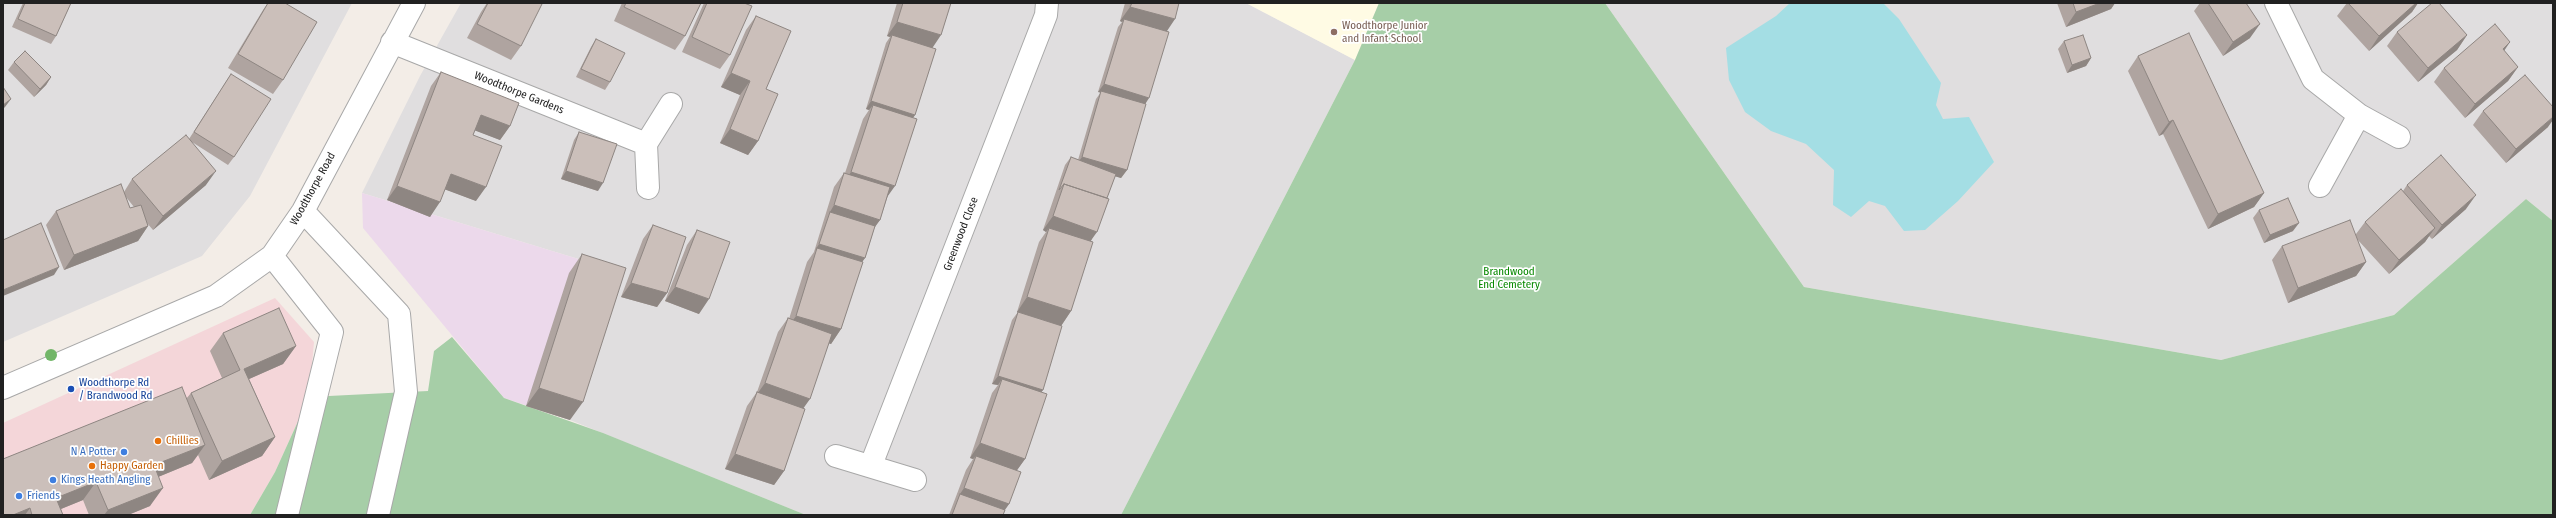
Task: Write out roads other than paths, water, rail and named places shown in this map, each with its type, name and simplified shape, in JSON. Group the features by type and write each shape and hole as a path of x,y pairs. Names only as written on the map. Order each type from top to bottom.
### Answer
{"street":[{"name":"Woodthorpe Road","path":"3,388 216,296 272,256 303,211 414,3"},
{"name":"Greenwood Close","path":"871,465 1046,15 1048,3"},
{"path":"2276,3 2313,79 2359,115 2399,137"},
{"name":"Woodthorpe Gardens","path":"392,42 646,144"},
{"path":"648,188 646,144 671,104"},
{"path":"2320,186 2359,115"},
{"path":"303,211 399,314 406,392 378,515"},
{"path":"272,256 332,332 287,515"},
{"path":"836,456 871,465 915,480"}],"water":[{"path":"1790,3 1883,3 1899,19 1941,83 1936,105 1943,119 1969,117 1994,162 1958,201 1925,230 1904,231 1885,206 1869,201 1851,217 1833,205 1834,170 1806,144 1771,131 1745,112 1729,80 1726,48 1776,16"}],"place":[{"name":"Woodthorpe Junior and Infant School","path":"1334,32"},
{"name":"Woodthorpe Rd / Brandwood Rd","path":"71,389"},
{"name":"Chillies","path":"158,441"},
{"name":"N A Potter","path":"124,452"},
{"name":"Happy Garden","path":"92,466"},
{"name":"Kings Heath Angling","path":"53,480"},
{"name":"Friends","path":"19,496"}],"park label":[{"name":"Brandwood End Cemetery","path":"1509,278"}]}
